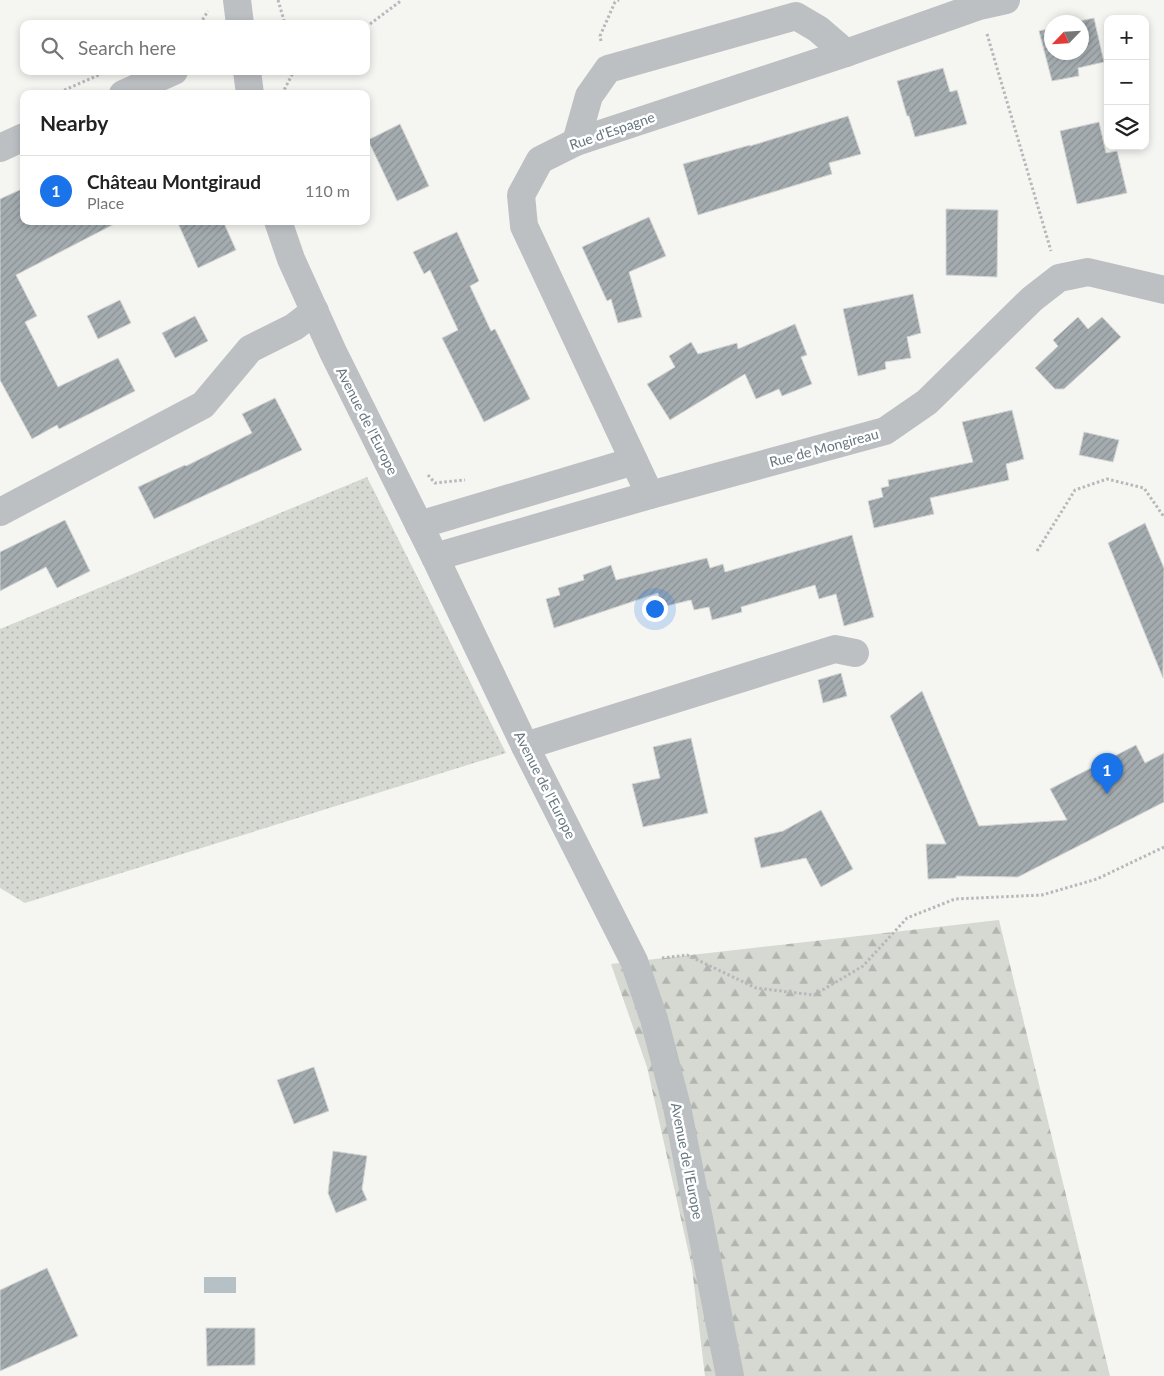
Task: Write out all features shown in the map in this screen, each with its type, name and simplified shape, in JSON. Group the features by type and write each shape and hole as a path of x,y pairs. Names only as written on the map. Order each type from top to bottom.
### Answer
{"street":[{"path":"237,0 240,20"},
{"name":"Rue d'Espagne","path":"650,495 524,226 521,195 540,160 576,142 978,6 1006,0"},
{"path":"576,142 589,96 608,69 796,16 818,29 846,52"},
{"path":"132,90 165,75"},
{"path":"248,75 249,90"},
{"path":"0,148 20,139"},
{"name":"Avenue de l'Europe","path":"279,225 292,259 333,352 435,557 525,746 634,961 654,1019 677,1107 730,1376"},
{"name":"Rue de Mongireau","path":"435,557 650,495 885,431 927,402 1032,299 1059,278 1088,272 1164,290"},
{"path":"0,512 203,405 250,349 294,328 314,311"},
{"path":"419,525 634,461"},
{"path":"525,746 835,649 855,653"}],"path":[{"path":"278,0 284,20"},
{"path":"370,24 402,0"},
{"path":"608,69 600,36 615,2 619,0"},
{"path":"978,6 1059,278"},
{"path":"64,90 97,75"},
{"path":"284,90 292,75"},
{"path":"425,471 435,483 463,479 510,498"},
{"path":"1037,552 1075,490 1107,479 1144,488 1164,517"},
{"path":"634,961 687,955 756,988 814,994 863,966 907,918 955,899 1042,894 1097,879 1164,847"}],"green space":[{"path":"367,477 506,753 25,903 0,888 0,629"},
{"path":"999,920 1110,1376 705,1376 692,1268 647,1067 611,964"}],"shaded area":[{"path":"204,1277 236,1277 236,1293 204,1293"}],"building":[{"path":"1094,18 1104,62 1078,68 1079,76 1052,81 1047,60 1089,60 1089,19"},
{"path":"1044,30 1044,50 1039,31"},
{"path":"943,68 950,92 957,90 967,124 915,137 897,81"},
{"path":"848,116 861,154 829,163 832,174 698,215 683,164"},
{"path":"1099,122 1104,150 1106,153 1117,151 1127,193 1077,204 1060,131"},
{"path":"400,124 429,186 397,201 370,144 370,139"},
{"path":"20,190 20,225 112,225 16,275 37,316 25,322 58,387 118,358 135,391 59,429 57,425 32,439 0,380 0,199"},
{"path":"946,209 998,210 997,277 946,275"},
{"path":"649,217 666,256 629,272 642,317 618,323 611,299 607,301 582,247"},
{"path":"179,225 225,225 236,250 198,268"},
{"path":"457,232 479,281 470,286 491,331 495,329 530,399 484,422 442,338 458,330 430,270 424,274 413,252"},
{"path":"913,294 921,333 907,337 911,358 885,362 886,369 858,376 843,309"},
{"path":"120,300 131,323 98,339 87,316"},
{"path":"195,316 208,341 175,358 162,333"},
{"path":"1078,317 1088,329 1102,317 1121,337 1064,389 1055,389 1035,368 1058,346 1053,340"},
{"path":"795,324 807,355 801,357 812,384 782,396 779,389 756,399 745,374 670,420 647,384 675,367 669,356 691,342 698,354 737,343 738,349"},
{"path":"275,398 302,450 154,519 138,487 186,466 252,433 242,414"},
{"path":"1012,410 1024,459 1006,464 1009,480 930,498 934,514 874,528 868,501 883,497 881,488 889,486 888,480 973,462 962,422"},
{"path":"1084,432 1119,440 1113,462 1079,455"},
{"path":"65,520 90,571 57,588 46,567 0,591 0,552"},
{"path":"1145,523 1164,568 1163,678 1108,543"},
{"path":"852,535 874,617 844,626 836,594 819,599 815,585 741,607 742,612 712,620 709,607 694,610 691,600 662,607 658,593 554,628 546,599 560,595 558,588 584,580 583,575 611,565 616,580 707,558 710,568 723,564 725,572"},
{"path":"841,673 847,696 823,703 818,680"},
{"path":"922,691 979,826 1067,820 1050,789 1136,745 1145,763 1164,753 1164,802 1018,877 956,876 956,878 928,879 926,844 946,844 890,716"},
{"path":"691,738 708,813 643,827 632,784 660,778 653,747"},
{"path":"821,810 853,869 821,887 806,858 761,868 754,838 783,831"},
{"path":"314,1067 329,1111 294,1124 277,1080"},
{"path":"333,1151 367,1156 362,1189 367,1200 336,1213 328,1193"},
{"path":"47,1268 78,1336 0,1371 0,1290"},
{"path":"206,1328 255,1328 255,1365 207,1366"}],"place":[{"name":"Château Montgiraud","path":"1107,794"}]}
